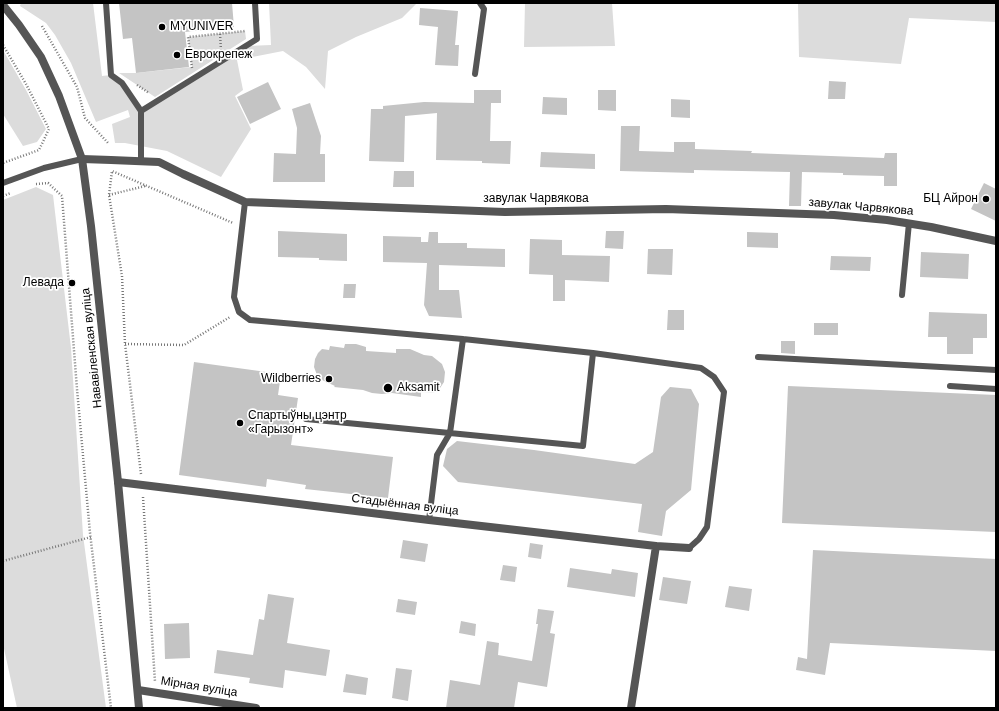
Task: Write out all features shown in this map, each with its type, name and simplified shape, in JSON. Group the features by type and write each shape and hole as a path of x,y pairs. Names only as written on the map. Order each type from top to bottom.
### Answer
{"street":[{"name":"Нававіленская вуліца","path":"7,6 40,57 59,96 82,159 91,226 118,482 139,708"},
{"name":"завулак Чарвякова","path":"82,159 159,162 245,202 505,212 666,209 834,215 886,220 931,227 996,241"},
{"name":"Стадыённая вуліца","path":"118,482 429,520 656,546 689,548"},
{"path":"630,708 656,546"},
{"name":"Мірная вуліца","path":"138,690 256,708"}],"lane":[{"path":"106,3 111,75 122,83 142,111 141,162"},
{"path":"142,111 257,39 255,3"},
{"path":"475,74 484,9 480,3"},
{"path":"3,183 44,168 82,159"},
{"path":"245,202 234,297 239,312 250,320 463,339 593,353 701,368 714,377 724,392 707,527 699,539 689,548"},
{"path":"902,294 909,224"},
{"path":"429,520 437,456 450,433 463,339"},
{"path":"306,419 583,446 593,353"},
{"path":"758,357 996,370"},
{"path":"950,386 996,389"}],"path":[{"path":"193,73 188,37 245,32 245,24"},
{"path":"42,26 78,87 85,118 109,144"},
{"path":"220,34 221,54"},
{"path":"3,45 26,84 49,129 39,150 3,163"},
{"path":"131,81 149,93"},
{"path":"156,693 142,484 125,344 122,276 109,195 112,171 242,227"},
{"path":"30,186 37,183 48,183 62,196 77,389 91,537 111,708"},
{"path":"109,195 145,186"},
{"path":"3,196 17,191"},
{"path":"125,344 184,345 239,312"},
{"path":"3,561 91,537"}],"shaded area":[{"path":"21,3 93,3 102,76 111,75 122,83 142,111 247,46 271,45 269,3 417,3 402,18 356,37 328,51 325,89 306,67 283,51 237,60 243,90 235,96 251,129 221,177 167,151 125,143 115,143 112,124 130,117 128,110 96,122 71,63 55,35 46,23 20,6"},
{"path":"525,3 612,3 615,46 524,47"},
{"path":"798,3 996,3 996,22 909,18 901,64 799,57"},
{"path":"245,31 246,39 155,97 119,73 136,73 192,67 188,37"},
{"path":"3,50 46,129 37,142 23,146 3,114"},
{"path":"36,187 53,195 71,348 83,535 106,708 17,708 3,644 3,200"}],"building":[{"path":"119,3 232,3 234,27 185,32 189,67 136,73 132,38 123,39"},
{"path":"420,8 458,11 455,45 459,45 458,66 435,65 438,27 419,25"},
{"path":"829,81 846,82 845,99 828,99"},
{"path":"268,82 281,109 250,124 237,97"},
{"path":"474,90 501,90 501,103 491,103 490,141 511,141 510,164 482,163 482,161 436,160 437,113 405,116 404,162 369,161 371,109 383,109 383,106 424,102 474,103"},
{"path":"598,90 616,90 616,111 598,110"},
{"path":"543,97 567,98 567,115 542,114"},
{"path":"671,99 690,100 690,118 671,117"},
{"path":"310,103 321,136 320,154 325,154 325,182 273,182 274,153 296,154 297,128 292,109"},
{"path":"621,126 640,126 639,151 674,152 674,142 695,142 695,149 752,151 751,153 884,158 885,153 897,153 897,186 884,186 884,176 802,172 801,206 789,206 790,172 694,170 694,173 620,171"},
{"path":"541,152 595,154 595,169 540,167"},
{"path":"394,171 414,171 414,187 393,187"},
{"name":"БЦ Айрон","path":"984,183 996,189 996,221 971,209"},
{"path":"278,231 347,234 347,261 319,260 319,258 278,257"},
{"path":"606,231 624,231 623,249 605,248"},
{"path":"429,232 438,232 438,243 467,243 467,248 505,249 505,267 439,265 439,290 459,290 462,318 429,316 424,305 427,263 383,262 383,236 421,237 421,242 428,242"},
{"path":"747,232 778,233 778,248 747,247"},
{"path":"530,239 562,240 562,255 610,256 609,282 565,280 565,301 553,301 553,275 529,274"},
{"path":"648,249 673,249 672,275 647,274"},
{"path":"921,252 969,254 968,279 920,277"},
{"path":"831,256 871,257 870,271 830,270"},
{"path":"344,284 356,284 355,298 343,298"},
{"path":"668,310 684,310 684,330 667,330"},
{"path":"929,312 987,314 987,338 973,338 973,354 947,354 947,337 928,337"},
{"path":"814,323 838,323 838,335 814,335"},
{"path":"781,341 795,341 795,354 781,353"},
{"path":"345,344 356,344 366,347 366,351 396,353 396,349 410,349 424,355 432,356 442,364 445,372 444,382 438,391 432,393 421,392 421,397 392,393 372,393 363,390 334,387 335,386 320,379 317,375 314,367 315,359 322,349 329,350 330,346 344,348"},
{"name":"Спартыўны цэнтр «Гарызонт»","path":"194,362 281,374 278,395 298,398 291,445 393,457 388,498 305,489 306,485 267,479 266,487 179,475"},
{"path":"788,386 996,395 996,532 782,523"},
{"path":"670,387 691,389 699,404 691,490 666,511 662,536 638,532 642,504 458,482 443,466 447,449 457,441 635,464 653,452 661,397"},
{"path":"403,540 428,544 425,562 400,558"},
{"path":"530,543 543,545 541,559 528,557"},
{"path":"813,550 996,559 996,651 830,643 825,675 796,670 798,657 807,659"},
{"path":"503,565 517,567 515,582 500,580"},
{"path":"570,568 611,574 612,569 638,573 635,597 567,587"},
{"path":"663,577 691,581 687,604 659,600"},
{"path":"729,586 752,589 749,611 725,607"},
{"path":"268,594 294,598 287,643 330,650 326,676 285,670 283,688 249,683 250,678 214,673 217,650 253,655 259,619 264,620"},
{"path":"398,599 417,602 415,615 396,612"},
{"path":"538,609 554,611 550,633 555,634 547,687 518,682 514,708 446,708 450,680 480,685 487,641 499,643 498,655 532,661 538,624 536,624"},
{"path":"461,621 476,624 475,636 459,633"},
{"path":"189,623 190,658 165,659 164,624"},
{"path":"396,668 412,670 408,701 392,698"},
{"path":"346,674 368,678 366,695 343,692"}],"place":[{"name":"MYUNIVER","path":"162,27"},
{"name":"Еврокрепеж","path":"177,55"},
{"name":"БЦ Айрон","path":"986,199"},
{"name":"Левада","path":"72,283"},
{"name":"Wildberries","path":"329,379"},
{"name":"Aksamit","path":"388,388"},
{"name":"Спартыўны цэнтр «Гарызонт»","path":"240,423"}]}
